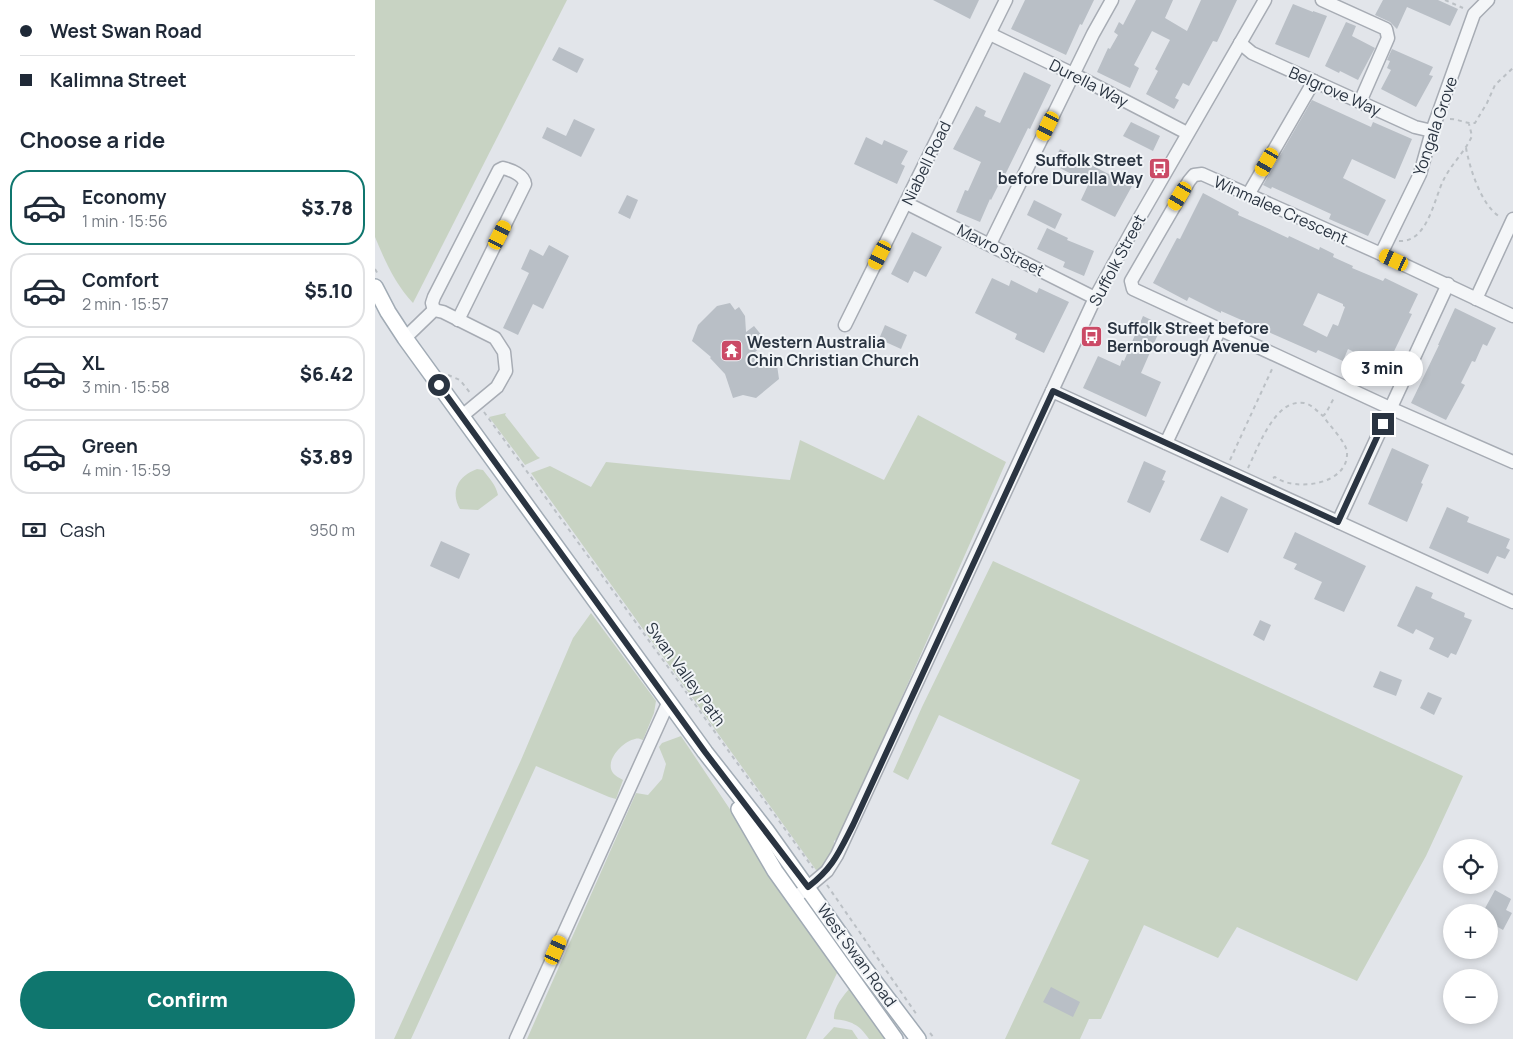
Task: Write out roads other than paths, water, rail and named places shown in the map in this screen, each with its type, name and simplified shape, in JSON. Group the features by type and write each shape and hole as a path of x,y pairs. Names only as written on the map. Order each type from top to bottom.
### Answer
{"main road":[{"name":"West Swan Road","path":"375,287 405,338 705,752 808,887 862,965 924,1035"},
{"name":"West Swan Road","path":"705,752 771,865 895,1039"}],"street":[{"name":"Niabell Road","path":"845,325 1006,0"},
{"path":"990,244 1111,0"},
{"name":"Suffolk Street","path":"795,898 820,878 833,864 853,825 1095,298 1265,0"},
{"path":"1322,0 1386,29 1388,33 1388,38 1361,102"},
{"name":"Yongala Grove","path":"1381,254 1420,174 1432,131 1474,14 1488,0"},
{"name":"Durella Way","path":"989,34 1073,74 1187,134"},
{"name":"Belgrove Way","path":"1240,43 1252,53 1415,127 1432,131"},
{"path":"1248,195 1314,81"},
{"path":"434,310 432,303 434,297 499,170 507,169 521,176 525,180 525,184 458,320"},
{"name":"Winmalee Crescent","path":"1513,316 1448,284 1202,174 1193,175 1131,281 1133,289 1390,408 1513,462"},
{"name":"Mavro Street","path":"906,203 1095,298"},
{"path":"1477,299 1507,218"},
{"path":"1338,522 1448,284"},
{"path":"405,338 434,310"},
{"path":"434,310 495,338 504,352 507,370 497,387 462,416"},
{"path":"1166,443 1220,329"},
{"path":"1053,391 1513,602"},
{"path":"516,1039 669,701"}],"place":[{"name":"Suffolk Street before Durella Way","path":"1159,169"},
{"name":"Suffolk Street before Bernborough Avenue","path":"1091,337"},
{"name":"Western Australia Chin Christian Church","path":"731,351"}]}
